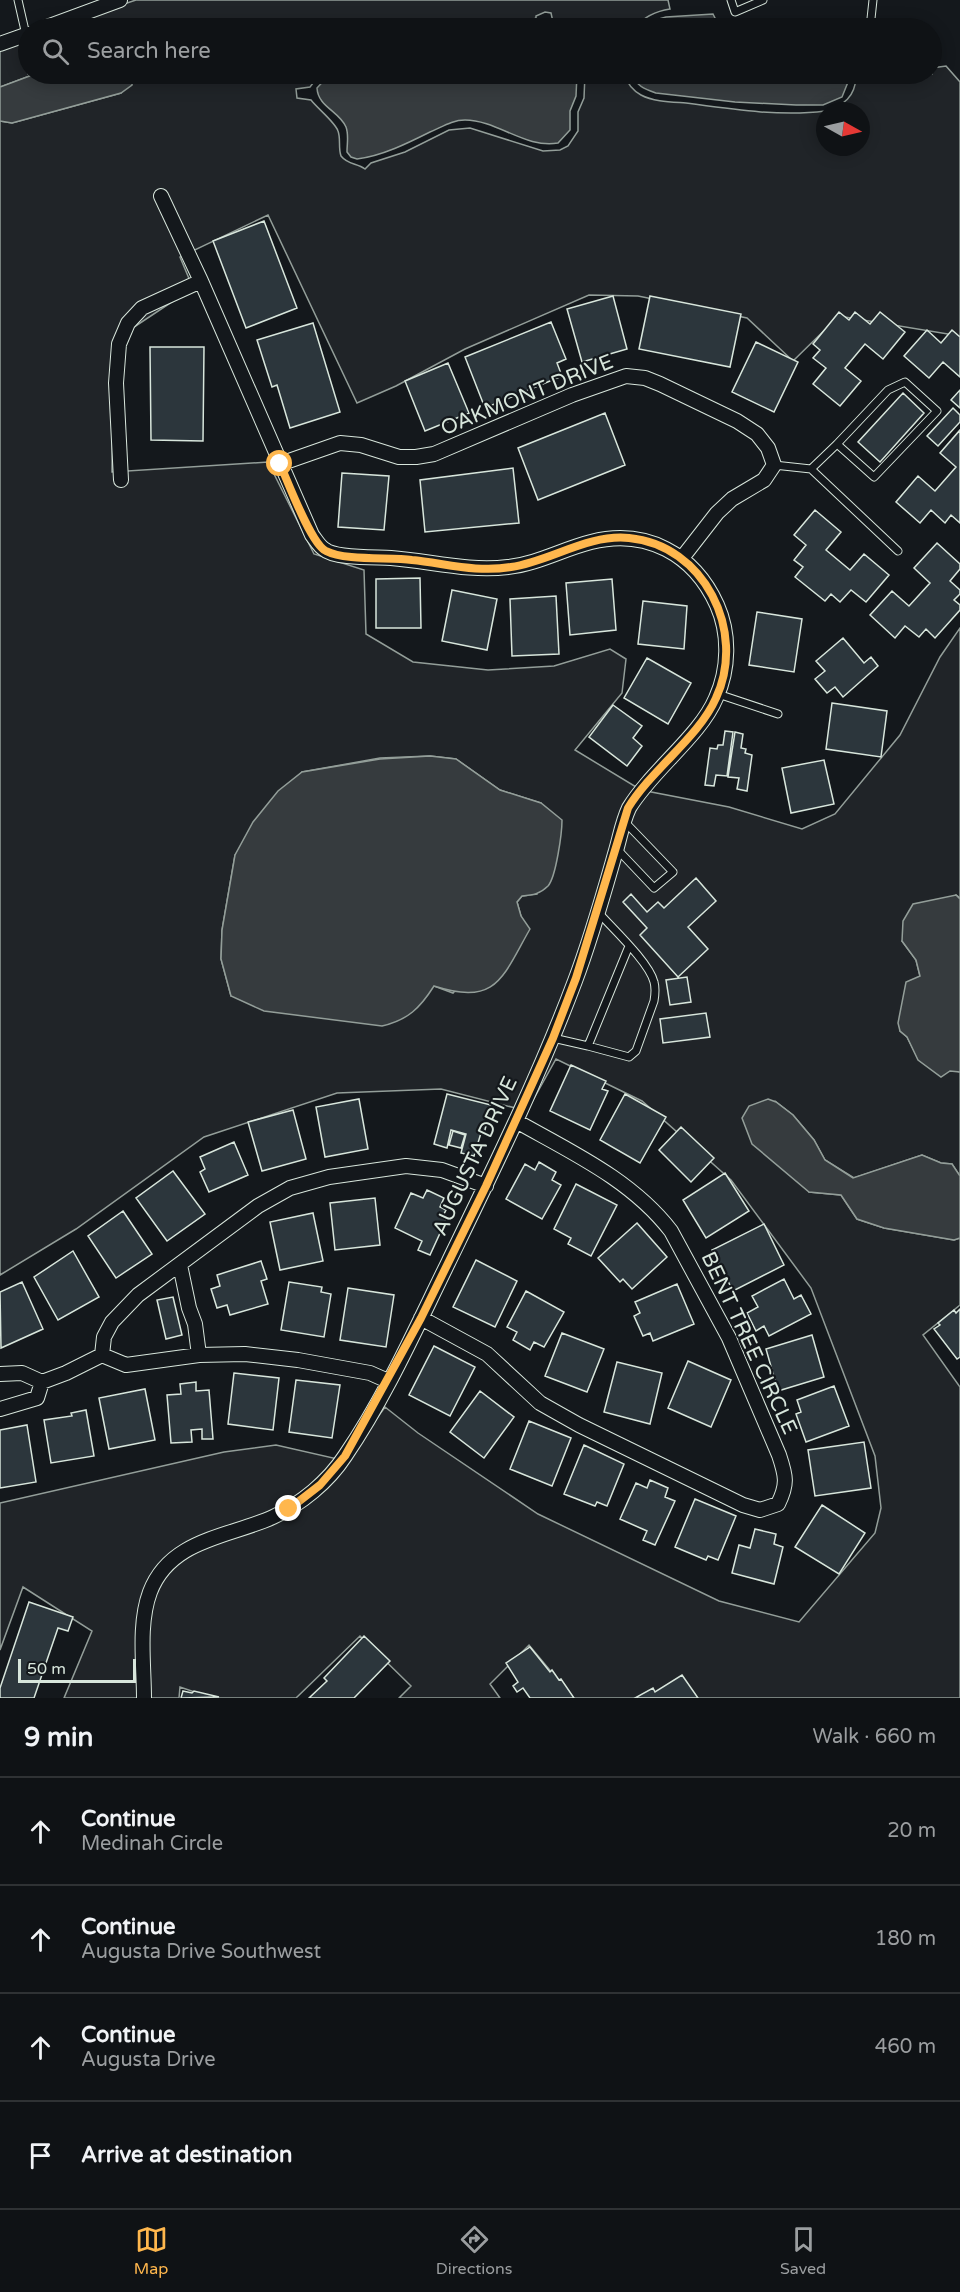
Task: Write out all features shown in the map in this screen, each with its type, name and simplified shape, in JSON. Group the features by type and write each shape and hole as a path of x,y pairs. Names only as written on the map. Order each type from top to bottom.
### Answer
{"street":[{"path":"71,18 120,0"},
{"path":"0,44 18,38"},
{"path":"161,196 201,281 312,535 325,551 344,555 490,569 531,562 590,542 609,538 628,538 663,547 682,558 717,513 732,499 764,480 774,465"},
{"path":"121,480 116,383 119,344 128,323 142,308 201,281"},
{"name":"OAKMONT DRIVE","path":"280,464 340,443 361,445 399,457 434,454 572,395 626,376 653,381 737,421 757,434 768,448 774,465"},
{"name":"AUGUSTA DRIVE","path":"144,1698 145,1609 150,1591 159,1576 171,1562 199,1542 273,1517 289,1509 320,1485 345,1456 421,1318 486,1186 553,1038 576,978 617,849 623,820 639,791 703,720 724,678 727,654 725,631 719,610 710,590 698,573 682,558"},
{"name":"BENT TREE CIRCLE","path":"421,1318 487,1354 540,1403 579,1425 743,1505 760,1510 778,1504 786,1489 784,1471 778,1455 729,1338 660,1217 633,1191 574,1153 516,1121"},
{"path":"102,1355 104,1337 125,1306 273,1196 309,1182 385,1167 406,1166 442,1170 486,1186"},
{"path":"180,1265 189,1308 195,1324 199,1355"},
{"path":"0,1374 22,1373 42,1382 102,1355 126,1365 199,1355 245,1354 298,1360 370,1373 388,1381"},
{"path":"0,1409 37,1398 42,1382"}],"lane":[{"path":"18,0 23,18"},
{"path":"731,0 735,12 763,0"},
{"path":"871,18 873,0"},
{"path":"810,469 888,390 905,382 937,411 874,477 837,444"},
{"path":"774,465 810,469 898,551"},
{"path":"718,694 778,714"},
{"path":"617,849 654,888 673,872 623,820"},
{"path":"553,1038 629,1057 636,1051 656,993 651,975 598,912"},
{"path":"588,1046 628,946"}],"shaded area":[{"path":"136,0 668,0 670,9 646,18 552,18 551,13 545,12 536,18 82,18"},
{"path":"713,14 715,18 662,18"},
{"path":"18,40 18,80 0,87 0,46"},
{"path":"946,66 960,82 960,336 839,316 793,361 747,318 638,296 589,295 465,349 396,386 357,403 268,215 180,257 193,288 113,341 112,472 268,462 314,554 364,570 366,634 413,662 488,670 554,666 610,649 626,659 622,693 575,750 641,790 729,807 802,829 835,814 900,735 940,657 960,628 960,898 956,895 902,941 916,960 920,976 900,1031 907,1037 919,1060 960,1072 960,1176 952,1164 941,1163 922,1155 854,1178 825,1160 814,1140 793,1115 776,1102 809,1192 841,1195 857,1219 884,1228 954,1240 960,1238 960,1305 923,1335 960,1387 960,1698 573,1698 529,1645 490,1684 500,1698 399,1698 411,1686 360,1636 296,1698 212,1698 180,1687 179,1698 64,1698 92,1631 23,1587 0,1650 0,1503 224,1452 276,1445 346,1461 385,1407 418,1433 538,1514 719,1601 799,1622 875,1533 881,1508 875,1456 811,1288 731,1180 642,1101 556,1059 527,1111 441,1089 337,1093 204,1137 76,1229 0,1275 0,121 12,123 121,93 127,84 312,84 310,87 296,89 297,98 311,100 336,127 341,156 365,169 371,163 405,152 449,130 470,128 543,151 560,150 568,146 578,131 578,112 584,98 585,84 629,84 641,95 657,100 773,113 816,112 816,156 870,156 870,102 843,102 851,95 855,84 942,84 942,67","holes":["430,756 456,759 500,790 541,803 537,894 522,896 517,902 521,916 453,993 434,986 231,996 221,959 222,930 235,855 302,772 380,758"]},
{"path":"18,80 18,84 132,84 121,93 12,123 0,121 0,87"},
{"path":"321,84 577,84 576,96 570,111 570,130 558,143 534,142 489,124 460,120 404,145 357,159 351,157 347,152 346,127 321,100 317,88"},
{"path":"638,84 847,84 842,97 830,102 816,102 816,105 735,102 656,93"},
{"path":"430,756 456,759 500,790 541,803 562,820 558,854 551,881 542,891 522,896 517,902 521,916 530,929 504,974 485,990 455,991 434,986 424,1001 406,1017 382,1026 264,1011 231,996 221,959 222,930 235,855 253,822 278,791 302,772 380,759"},
{"path":"956,895 960,899 960,1072 950,1071 941,1077 918,1060 907,1037 900,1031 898,1023 906,982 920,976 916,960 902,941 903,921 913,904"},
{"path":"768,1099 793,1115 814,1140 825,1160 853,1178 922,1155 941,1163 952,1164 960,1176 960,1238 954,1240 884,1228 857,1219 841,1195 809,1192 752,1144 742,1118 749,1106"}],"building":[{"path":"264,221 297,308 246,328 213,241"},
{"path":"613,296 627,349 582,362 567,309"},
{"path":"650,296 741,314 730,367 639,349"},
{"path":"839,312 849,320 855,312 870,324 880,312 905,332 883,359 865,344 845,368 861,381 840,406 813,384 826,368 813,358 820,350 813,344"},
{"path":"551,322 566,359 557,363 562,376 485,408 465,357"},
{"path":"313,323 340,412 290,428 277,385 272,387 257,340"},
{"path":"927,330 941,343 952,330 960,337 960,377 943,362 929,378 904,356"},
{"path":"756,342 798,362 774,412 732,392"},
{"path":"150,347 204,347 203,441 151,440"},
{"path":"448,363 469,413 425,431 405,381"},
{"path":"960,390 960,408 951,400"},
{"path":"903,393 924,413 880,462 858,442"},
{"path":"953,408 960,415 960,422 938,446 927,436"},
{"path":"605,413 625,465 538,500 518,448"},
{"path":"960,430 960,523 951,515 945,523 931,510 920,523 896,502 918,476 935,491 956,467 940,453"},
{"path":"513,468 519,523 425,532 420,480"},
{"path":"342,473 389,476 384,530 338,527"},
{"path":"815,510 841,532 826,550 850,570 864,554 889,575 866,602 851,590 840,602 831,594 825,601 795,577 803,567 794,560 806,545 794,535"},
{"path":"937,543 960,564 960,569 950,581 960,590 960,594 954,600 960,605 960,610 935,638 926,629 919,637 905,626 895,638 870,615 892,591 909,606 930,583 914,568"},
{"path":"420,578 421,628 376,628 376,579"},
{"path":"612,579 616,630 570,635 566,583"},
{"path":"452,590 497,599 487,650 442,641"},
{"path":"556,596 559,654 512,656 510,599"},
{"path":"643,601 687,606 684,649 638,644"},
{"path":"757,612 802,619 794,672 749,665"},
{"path":"843,638 864,663 871,657 878,666 843,697 835,687 827,693 815,679 825,671 816,661"},
{"path":"647,658 691,683 668,724 624,698"},
{"path":"832,703 887,711 881,757 826,749"},
{"path":"613,705 642,726 633,738 642,746 627,766 589,737"},
{"path":"725,731 733,732 727,776 716,775 714,786 705,785 710,748 717,749 718,745 723,745"},
{"path":"735,732 743,734 741,748 746,749 745,753 752,755 747,791 737,789 739,778 728,777"},
{"path":"824,760 834,804 791,813 782,768"},
{"path":"696,878 716,901 688,927 708,949 678,977 640,935 647,928 623,902 631,894 647,912 658,902 664,908"},
{"path":"687,977 691,1002 670,1005 666,980"},
{"path":"706,1013 710,1037 663,1043 660,1019"},
{"path":"571,1065 606,1081 602,1089 608,1091 590,1130 550,1111"},
{"path":"447,1094 491,1105 484,1134 481,1133 474,1156 461,1153 466,1134 451,1130 447,1148 434,1144"},
{"path":"625,1094 666,1117 640,1163 600,1140"},
{"path":"359,1099 368,1149 325,1157 316,1107"},
{"path":"293,1110 306,1159 262,1171 248,1122"},
{"path":"681,1127 714,1158 691,1182 659,1150"},
{"path":"453,1131 465,1135 461,1148 449,1145"},
{"path":"234,1142 248,1175 209,1192 200,1172 205,1169 200,1157"},
{"path":"539,1162 556,1172 552,1180 561,1185 542,1219 506,1199 525,1164 535,1170"},
{"path":"173,1171 205,1214 167,1241 136,1198"},
{"path":"725,1173 749,1211 706,1238 683,1200"},
{"path":"576,1184 617,1205 591,1256 568,1244 571,1238 554,1229"},
{"path":"427,1190 444,1198 440,1207 446,1210 442,1218 446,1220 430,1255 418,1250 422,1241 395,1228 411,1193 423,1198"},
{"path":"375,1198 380,1245 335,1250 330,1203"},
{"path":"123,1211 152,1254 116,1278 88,1236"},
{"path":"313,1213 323,1261 280,1270 270,1222"},
{"path":"637,1223 667,1257 632,1289 623,1279 620,1282 598,1258"},
{"path":"764,1224 784,1265 733,1291 712,1250"},
{"path":"73,1251 99,1297 58,1320 34,1277"},
{"path":"476,1260 517,1281 495,1327 453,1307"},
{"path":"261,1261 267,1279 261,1281 268,1304 230,1315 227,1305 217,1308 211,1289 220,1286 217,1275"},
{"path":"784,1279 794,1299 801,1295 811,1314 769,1336 764,1326 756,1331 747,1313 758,1307 752,1296"},
{"path":"22,1282 43,1329 1,1348 0,1292"},
{"path":"289,1282 322,1287 321,1292 331,1294 324,1337 281,1330"},
{"path":"677,1284 694,1324 653,1341 650,1333 643,1336 634,1316 640,1313 635,1302"},
{"path":"348,1288 394,1295 386,1347 340,1340"},
{"path":"526,1291 564,1312 544,1347 534,1342 530,1350 513,1340 517,1332 507,1327"},
{"path":"173,1297 182,1335 166,1339 157,1300"},
{"path":"960,1309 960,1357 957,1359 934,1329 954,1310 956,1313"},
{"path":"562,1333 604,1349 587,1392 545,1376"},
{"path":"812,1335 824,1377 778,1391 766,1349"},
{"path":"434,1346 475,1367 450,1416 409,1395"},
{"path":"688,1361 731,1380 711,1427 668,1408"},
{"path":"617,1362 662,1373 650,1424 604,1412"},
{"path":"234,1373 279,1378 273,1430 228,1424"},
{"path":"296,1380 340,1385 332,1438 289,1432"},
{"path":"196,1382 196,1391 209,1390 213,1439 202,1439 202,1429 191,1430 192,1442 171,1443 167,1395 181,1394 180,1384"},
{"path":"834,1386 849,1426 806,1442 796,1414 801,1412 797,1400"},
{"path":"145,1389 155,1440 109,1449 99,1398"},
{"path":"480,1391 514,1417 484,1458 450,1432"},
{"path":"86,1410 94,1456 51,1463 44,1420 72,1416 71,1413"},
{"path":"529,1421 571,1438 552,1486 510,1469"},
{"path":"27,1425 36,1482 0,1488 0,1430"},
{"path":"864,1442 871,1488 815,1496 808,1450"},
{"path":"584,1445 624,1464 607,1506 597,1502 595,1506 564,1494"},
{"path":"650,1480 668,1488 665,1497 675,1501 655,1545 643,1540 647,1531 620,1519 636,1483 647,1488"},
{"path":"695,1499 736,1516 718,1560 708,1556 706,1560 675,1547"},
{"path":"822,1505 865,1533 839,1574 795,1547"},
{"path":"755,1529 776,1534 774,1544 783,1547 774,1584 732,1573 739,1545 750,1548"},
{"path":"29,1602 73,1617 68,1631 58,1628 34,1698 0,1698 0,1688"},
{"path":"364,1636 390,1661 354,1698 309,1698 327,1681 324,1678"},
{"path":"530,1647 550,1672 552,1670 559,1680 561,1679 574,1698 530,1698 523,1688 517,1692 513,1686 518,1682 506,1663"},
{"path":"682,1675 698,1698 635,1698 653,1688 655,1692"},
{"path":"183,1691 192,1693 194,1691 219,1697 181,1698"}],"route":[{"path":"280,464 312,535 325,551 344,555 490,569 531,562 609,538 647,541 663,547 682,558 698,573 710,590 725,631 727,654 724,678 716,700 703,720 639,791 628,808 598,912 553,1038 486,1186 421,1318 345,1456 320,1485 289,1509"}]}
